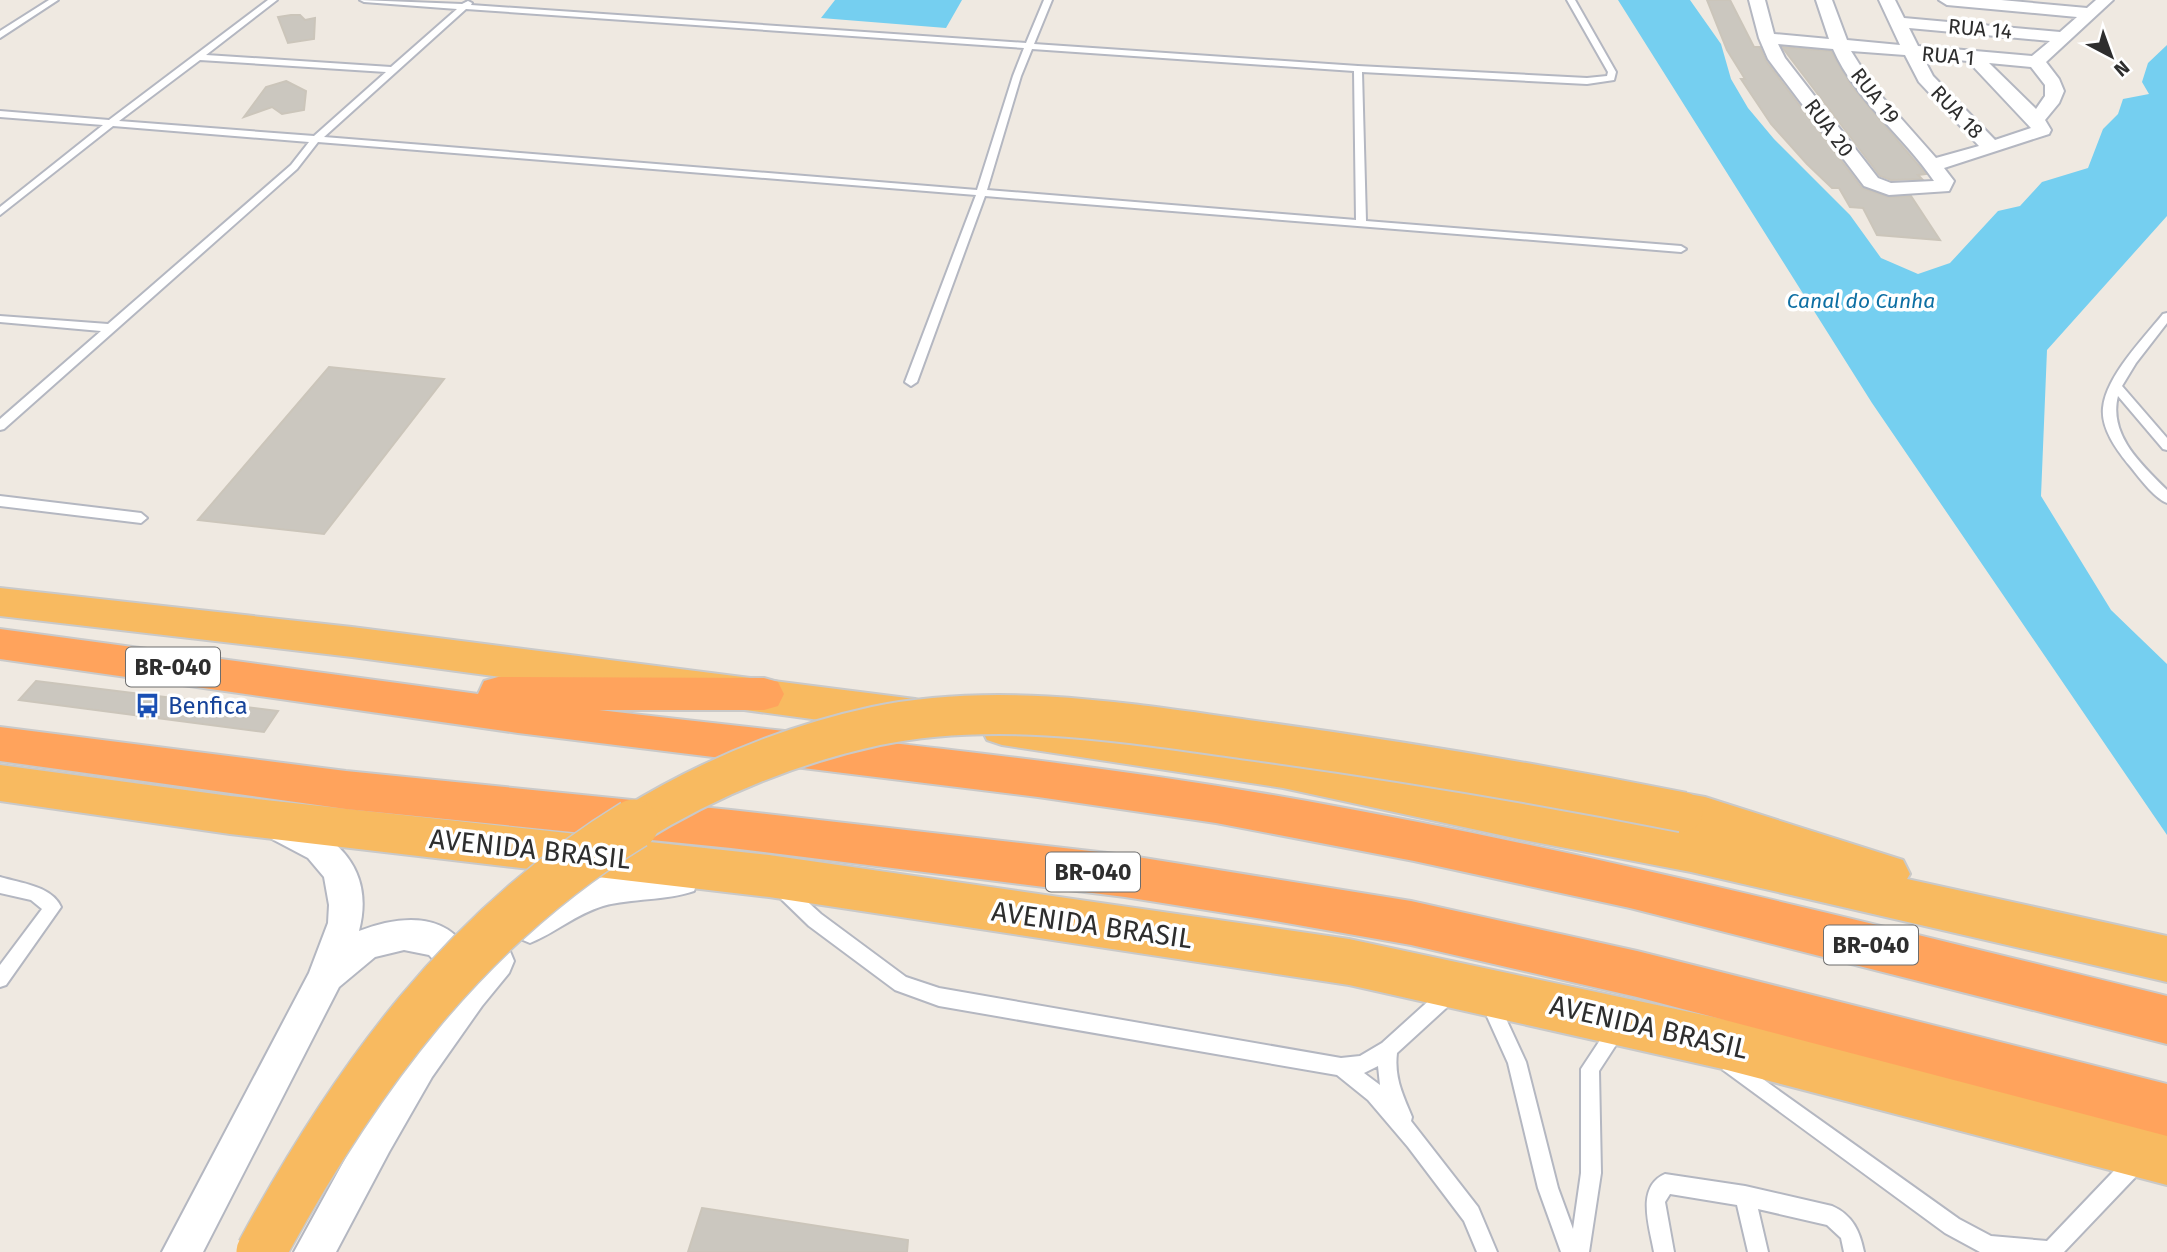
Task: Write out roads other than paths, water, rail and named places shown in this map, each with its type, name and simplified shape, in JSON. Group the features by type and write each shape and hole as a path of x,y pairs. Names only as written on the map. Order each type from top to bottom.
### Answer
{"highway":[{"path":"0,602 352,642 764,694 1283,771 1691,852 2151,956"},
{"name":"BR-040","path":"0,644 601,727 1143,793 1301,819 1573,873 1752,915 2167,1020"},
{"path":"346,692 764,694"},
{"path":"261,1252 313,1161 365,1079 421,1006 491,933 554,878 591,849 634,822 715,779 816,743 878,726 933,719 1014,715 1077,719 1171,729 1471,772 1718,820 2151,956"},
{"name":"AVENIDA BRASIL","path":"0,744 346,790 731,828 1098,873 1289,902 1412,923 1637,974 2167,1110"},
{"name":"AVENIDA BRASIL","path":"0,783 230,814 769,876 1349,962 1691,1036 2156,1155"}],"street":[{"name":"RUA 20","path":"1757,0 1777,60 1871,182 1889,189 1906,190 1937,188 1944,185 1944,181"},
{"name":"RUA 19","path":"1824,0 1841,46 1858,80 1944,181"},
{"name":"RUA 18","path":"1887,0 1925,78 1992,148"},
{"path":"1947,0 2099,6"},
{"path":"2036,119 2054,99 2056,85 2036,62 2099,6"},
{"name":"RUA 14","path":"1896,22 2063,37"},
{"name":"RUA 1","path":"1768,38 2036,62"},
{"path":"1933,165 2041,132 2042,128 2036,119 1974,58"},
{"path":"182,1252 311,1004 337,948 345,918 345,893 338,868 324,849 298,833 230,814"},
{"path":"316,1252 356,1173 418,1065 459,1006 531,927 563,905 601,889 652,882 769,876"},
{"path":"311,1004 339,963 359,946 379,938 415,935 438,942 455,957 464,986 459,1006"}],"lane":[{"path":"0,35 54,0"},
{"path":"0,212 112,122 273,0"},
{"path":"364,0 468,3 1357,69 1587,81 1611,78 1612,72 1571,0"},
{"path":"911,382 981,194 1048,0"},
{"path":"0,426 294,167 314,141 468,3"},
{"path":"198,57 394,70"},
{"path":"1357,69 1360,223"},
{"path":"0,114 1681,249"},
{"path":"2167,316 2116,386 2108,407 2110,421 2123,448 2167,498"},
{"path":"0,319 110,328"},
{"path":"2116,386 2136,413 2167,446"},
{"path":"0,501 141,518"},
{"path":"769,876 815,920 871,963 901,984 939,997 1342,1067 1363,1065 1472,987 1517,1062 1548,1188 1571,1252"},
{"path":"0,886 35,894 53,907 0,979"},
{"path":"1579,1252 1591,1173 1590,1069 1623,1021"},
{"path":"1691,1036 1952,1226 1990,1249 2051,1251 2156,1155"},
{"path":"1388,1049 1384,1071 1388,1090 1415,1140"},
{"path":"1342,1067 1375,1093 1415,1140 1471,1214 1488,1252"},
{"path":"1664,1252 1655,1200 1665,1184 1745,1196 1832,1216 1850,1233 1854,1252"},
{"path":"1745,1196 1758,1252"}],"water":[{"path":"835,0 962,0 946,28 821,18"},
{"name":"Canal do Cunha","path":"1618,0 1690,0 1721,44 1731,79 1748,108 1774,139 1850,215 1881,258 1918,274 1950,263 1998,211 2020,206 2042,182 2088,168 2103,129 2118,114 2123,99 2149,94 2142,82 2148,63 2167,45 2167,216 2047,350 2041,496 2111,610 2167,664 2167,835 1872,403"}],"place":[{"name":"Benfica","path":"148,706"}]}
